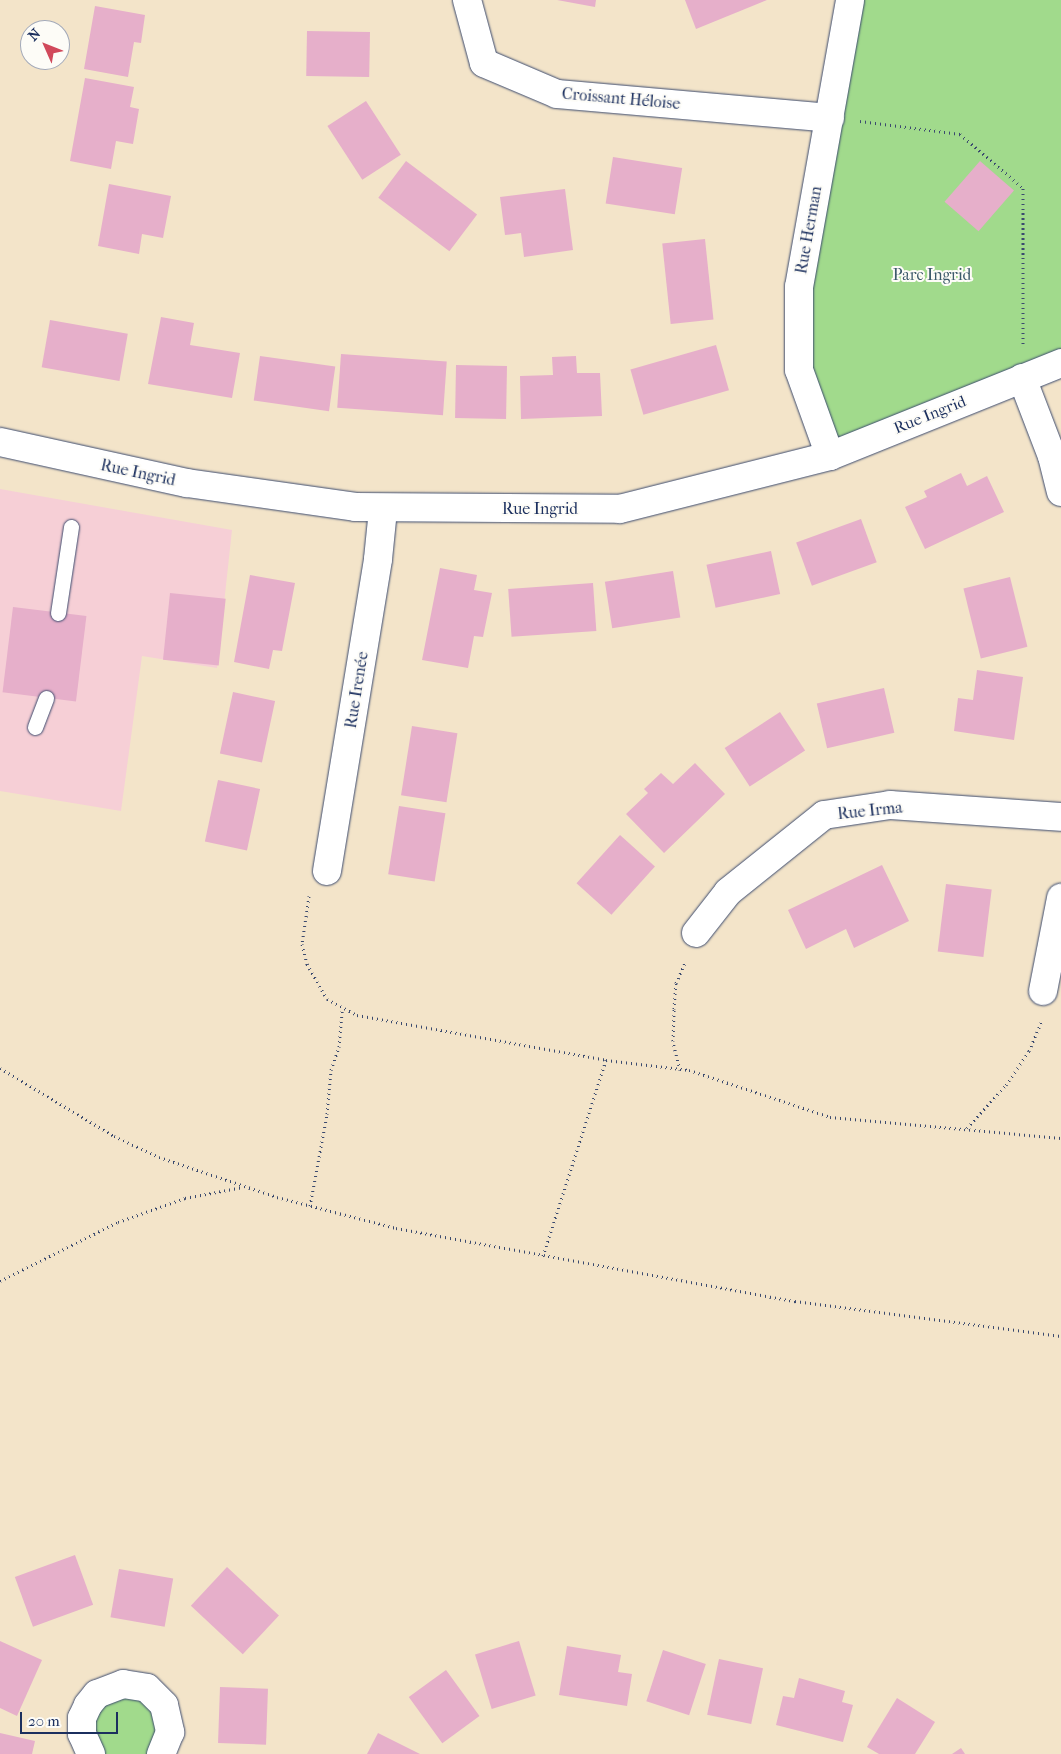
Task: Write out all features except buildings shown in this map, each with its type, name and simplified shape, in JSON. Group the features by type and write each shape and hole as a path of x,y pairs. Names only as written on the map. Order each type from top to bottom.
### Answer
{"street":[{"name":"Croissant Héloise","path":"467,0 484,63 557,94 830,118"},
{"name":"Rue Herman","path":"830,456 799,370 799,287 850,0"},
{"name":"Rue Ingrid","path":"0,442 226,490 383,510 620,508 830,456 1061,363"},
{"path":"1022,378 1052,456 1061,492"},
{"name":"Rue Irenée","path":"327,870 378,559 383,510"},
{"name":"Rue Irma","path":"696,933 728,892 824,815 890,805 1061,817"},
{"path":"1043,991 1061,898"},
{"path":"91,1754 82,1734 82,1718 88,1705 97,1694 122,1684 147,1688 164,1705 170,1732 161,1754"}],"lane":[{"path":"58,613 70,526"},
{"path":"35,728 46,698"}],"path":[{"path":"830,118 960,134 1023,188 1022,378"},
{"path":"327,870 312,885 302,944 316,984 328,999 342,1009 357,1015 606,1060 689,1070 830,1117 967,1128 1021,1137 1061,1138"},
{"path":"680,1070 673,1041 676,984 696,933"},
{"path":"967,1128 1006,1085 1029,1051 1040,1030 1044,1006 1043,991"},
{"path":"310,1206 327,1114 331,1070 339,1047 342,1009"},
{"path":"543,1256 606,1060"},
{"path":"0,1068 143,1150 244,1186 310,1206 396,1228 795,1301 1061,1336"},
{"path":"0,1280 118,1222 184,1198 244,1186"}],"shaded area":[{"path":"0,489 232,530 217,668 142,656 121,811 0,791"}],"green space":[{"name":"Parc Ingrid","path":"849,0 1061,0 1061,363 830,456 799,370"},
{"path":"147,1688 161,1754 91,1754 88,1705"}]}
